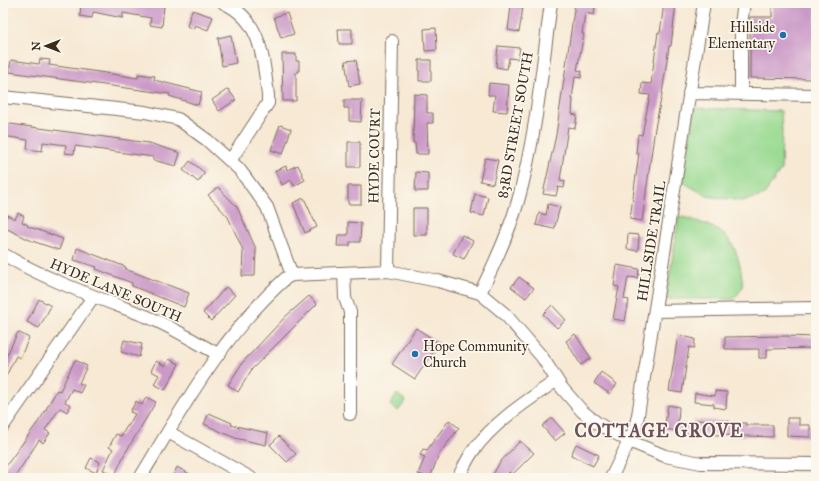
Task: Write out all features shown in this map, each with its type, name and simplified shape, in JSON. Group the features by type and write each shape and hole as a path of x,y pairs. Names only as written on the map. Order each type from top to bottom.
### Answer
{"street":[{"path":"224,3 236,8 247,20 255,34 261,47 268,95 268,103 230,161"},
{"name":"83RD STREET SOUTH","path":"480,294 500,253 518,201 532,137 551,3"},
{"name":"HILLSIDE TRAIL","path":"611,478 629,441 638,415 704,3"},
{"path":"741,94 741,24 744,3"},
{"name":"HYDE COURT","path":"388,271 392,41"},
{"path":"690,93 816,95"},
{"path":"3,97 145,112 178,119 207,140 239,169 267,207 292,275"},
{"name":"HYDE LANE SOUTH","path":"3,254 23,266 93,297 149,318 218,354"},
{"path":"140,478 218,354 247,316 269,293 292,275 388,271 438,281 480,294 505,314 542,357 571,398 587,415 597,423 629,441 665,456 701,463 816,464"},
{"path":"344,273 345,298 350,312 350,414"},
{"path":"3,426 93,297"},
{"path":"655,311 816,308"},
{"path":"458,478 471,452 485,436 510,414 557,380"},
{"path":"168,432 251,478"}],"green space":[{"path":"694,108 781,111 781,170 763,196 741,201 707,196 683,182"},
{"path":"679,216 708,225 719,231 727,237 733,246 738,256 743,287 734,299 666,299"},
{"path":"397,394 406,401 398,411 390,405"}],"building":[{"path":"81,3 139,3 164,6 162,27 150,25 151,18 123,13 123,18 93,12 92,18 80,16"},
{"path":"575,3 595,6 594,15 585,13 582,34 584,34 577,70 582,71 581,78 575,77 572,99 572,114 577,115 575,128 568,127 560,180 565,181 564,188 558,187 556,196 543,194 556,135"},
{"path":"664,3 676,3 671,46 669,46 655,128 642,221 630,219 639,153 636,153 638,134 642,135 650,95 641,94 642,83 651,84 658,32 660,33"},
{"name":"Hillside Elementary","path":"772,3 816,3 815,79 750,78 750,17 772,17"},
{"path":"511,6 523,8 519,32 508,30"},
{"path":"192,10 213,17 208,30 195,25 193,29 187,26"},
{"path":"287,13 294,34 281,38 274,17"},
{"path":"436,28 437,50 425,51 424,29"},
{"path":"338,29 352,29 352,44 339,44"},
{"path":"231,35 236,63 222,66 218,38"},
{"path":"498,46 520,48 518,59 509,58 507,69 496,67"},
{"path":"282,54 296,54 296,61 299,61 299,72 296,72 296,101 283,101"},
{"path":"40,59 50,60 49,65 138,78 138,74 155,76 154,80 202,92 198,105 169,96 170,94 9,72 11,60 39,64"},
{"path":"356,60 360,84 349,86 345,61"},
{"path":"419,60 431,60 431,81 419,81"},
{"path":"489,83 509,85 507,112 493,111 495,95 488,95"},
{"path":"228,89 236,100 219,111 212,100"},
{"path":"414,94 427,95 427,113 433,113 433,123 427,123 428,154 416,154 415,143 413,143"},
{"path":"344,100 362,100 361,122 349,121 349,108 344,108"},
{"path":"3,123 149,143 180,153 176,166 153,160 153,157 75,146 74,154 65,153 66,145 43,142 42,151 27,149 28,140 3,136"},
{"path":"280,125 291,129 283,154 271,150"},
{"path":"348,142 360,142 360,167 348,167"},
{"path":"485,158 498,160 493,184 480,181"},
{"path":"190,161 205,173 198,182 183,170"},
{"path":"298,165 305,180 294,186 291,180 282,185 275,171 286,166 287,170"},
{"path":"416,172 428,173 428,191 415,191"},
{"path":"348,186 361,186 361,204 348,204"},
{"path":"218,187 237,207 256,249 255,276 242,276 243,250 228,217 208,195"},
{"path":"475,194 488,197 484,216 471,213"},
{"path":"304,198 317,227 305,233 293,203"},
{"path":"548,204 560,207 554,229 536,225 539,213 546,215"},
{"path":"413,208 427,208 427,235 413,235"},
{"path":"18,213 24,216 22,222 28,225 27,226 63,239 59,250 32,241 3,227 7,215 15,219"},
{"path":"348,222 361,223 360,242 350,242 350,246 337,246 338,235 348,235"},
{"path":"628,234 639,235 638,251 627,249"},
{"path":"462,235 473,241 464,259 453,254"},
{"path":"77,248 126,267 125,269 189,293 184,307 132,286 132,283 96,269 97,267 74,260"},
{"path":"617,265 639,269 638,278 628,277 624,299 629,300 625,321 613,319 619,287 614,286"},
{"path":"519,277 534,288 526,298 511,287"},
{"path":"226,287 235,295 211,321 203,313"},
{"path":"309,296 317,304 252,369 238,392 228,385 243,362 286,316"},
{"path":"39,299 51,306 39,328 27,322"},
{"path":"552,305 566,320 557,328 543,314"},
{"name":"Hope Community Church","path":"416,328 439,343 415,379 392,364"},
{"path":"18,332 29,338 20,358 16,356 3,382 3,355 6,357"},
{"path":"575,334 591,358 581,365 566,341"},
{"path":"678,335 695,339 694,348 689,347 682,393 669,391"},
{"path":"725,337 816,337 816,348 767,349 767,358 759,358 759,349 725,349"},
{"path":"124,340 142,344 139,357 121,352"},
{"path":"169,359 179,364 165,390 154,384 159,375 151,371 156,361 165,366"},
{"path":"75,360 87,366 79,383 84,385 80,393 72,389 65,402 71,405 67,412 60,408 45,430 50,433 43,443 39,440 14,478 3,478 3,470 41,418 57,390 60,391"},
{"path":"601,372 617,384 610,394 594,383"},
{"path":"715,391 727,392 726,409 714,407 714,404 694,402 695,393 715,396"},
{"path":"146,397 156,402 124,455 115,475 103,470 113,449 109,447 116,434 121,436 128,426 135,414 130,412 136,401 142,405"},
{"path":"668,405 679,407 678,424 694,425 694,420 729,421 729,423 746,423 746,425 773,425 773,437 693,434 660,428 661,424 665,424"},
{"path":"209,413 232,423 231,425 268,433 266,445 235,438 204,424"},
{"path":"552,418 565,433 555,441 542,426"},
{"path":"787,418 799,418 799,425 810,425 810,437 787,436"},
{"path":"449,420 459,428 439,454 430,478 418,474 425,457 420,455 423,449 427,450"},
{"path":"279,436 296,454 287,462 270,445"},
{"path":"520,441 534,453 512,475 509,472 505,478 491,478 500,462"},
{"path":"576,444 599,455 593,466 571,455"},
{"path":"91,458 100,462 96,473 86,468"},
{"path":"177,467 197,478 172,478"}],"place":[{"name":"Hillside Elementary","path":"783,35"},
{"name":"Hope Community Church","path":"415,354"}],"district":[{"name":"COTTAGE GROVE","path":"659,431"}]}
